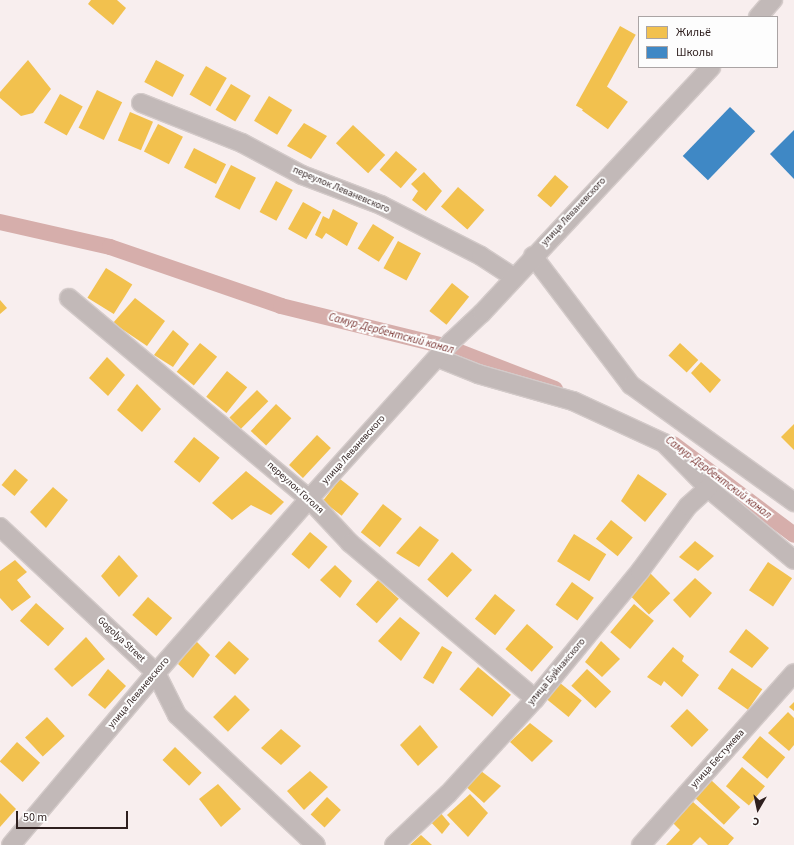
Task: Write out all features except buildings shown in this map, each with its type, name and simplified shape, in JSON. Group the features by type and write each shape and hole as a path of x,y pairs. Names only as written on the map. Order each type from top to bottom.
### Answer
{"street":[{"path":"759,16 773,0"},
{"name":"улица Леваневского","path":"11,845 156,672 309,499 444,351 515,278 533,256 710,68"},
{"name":"переулок Леваневского","path":"140,103 242,143 302,175 381,205 481,256 515,278"},
{"path":"533,256 631,385 794,502"},
{"name":"переулок Гоголя","path":"69,298 309,499 350,543 535,699"},
{"path":"444,351 478,374 573,401 664,443 708,488 794,560"},
{"name":"улица Буйнакского","path":"394,845 448,794 535,699 640,571 688,506 708,488"},
{"name":"Gogolya Street","path":"0,527 156,672 177,715 316,845"},
{"name":"улица Бестужева","path":"641,845 794,673"}],"waterway":[{"name":"Самур-Дербентский канал","path":"0,222 110,247 281,306 444,346 555,389"},
{"name":"Самур-Дербентский канал","path":"673,444 794,535"}]}
